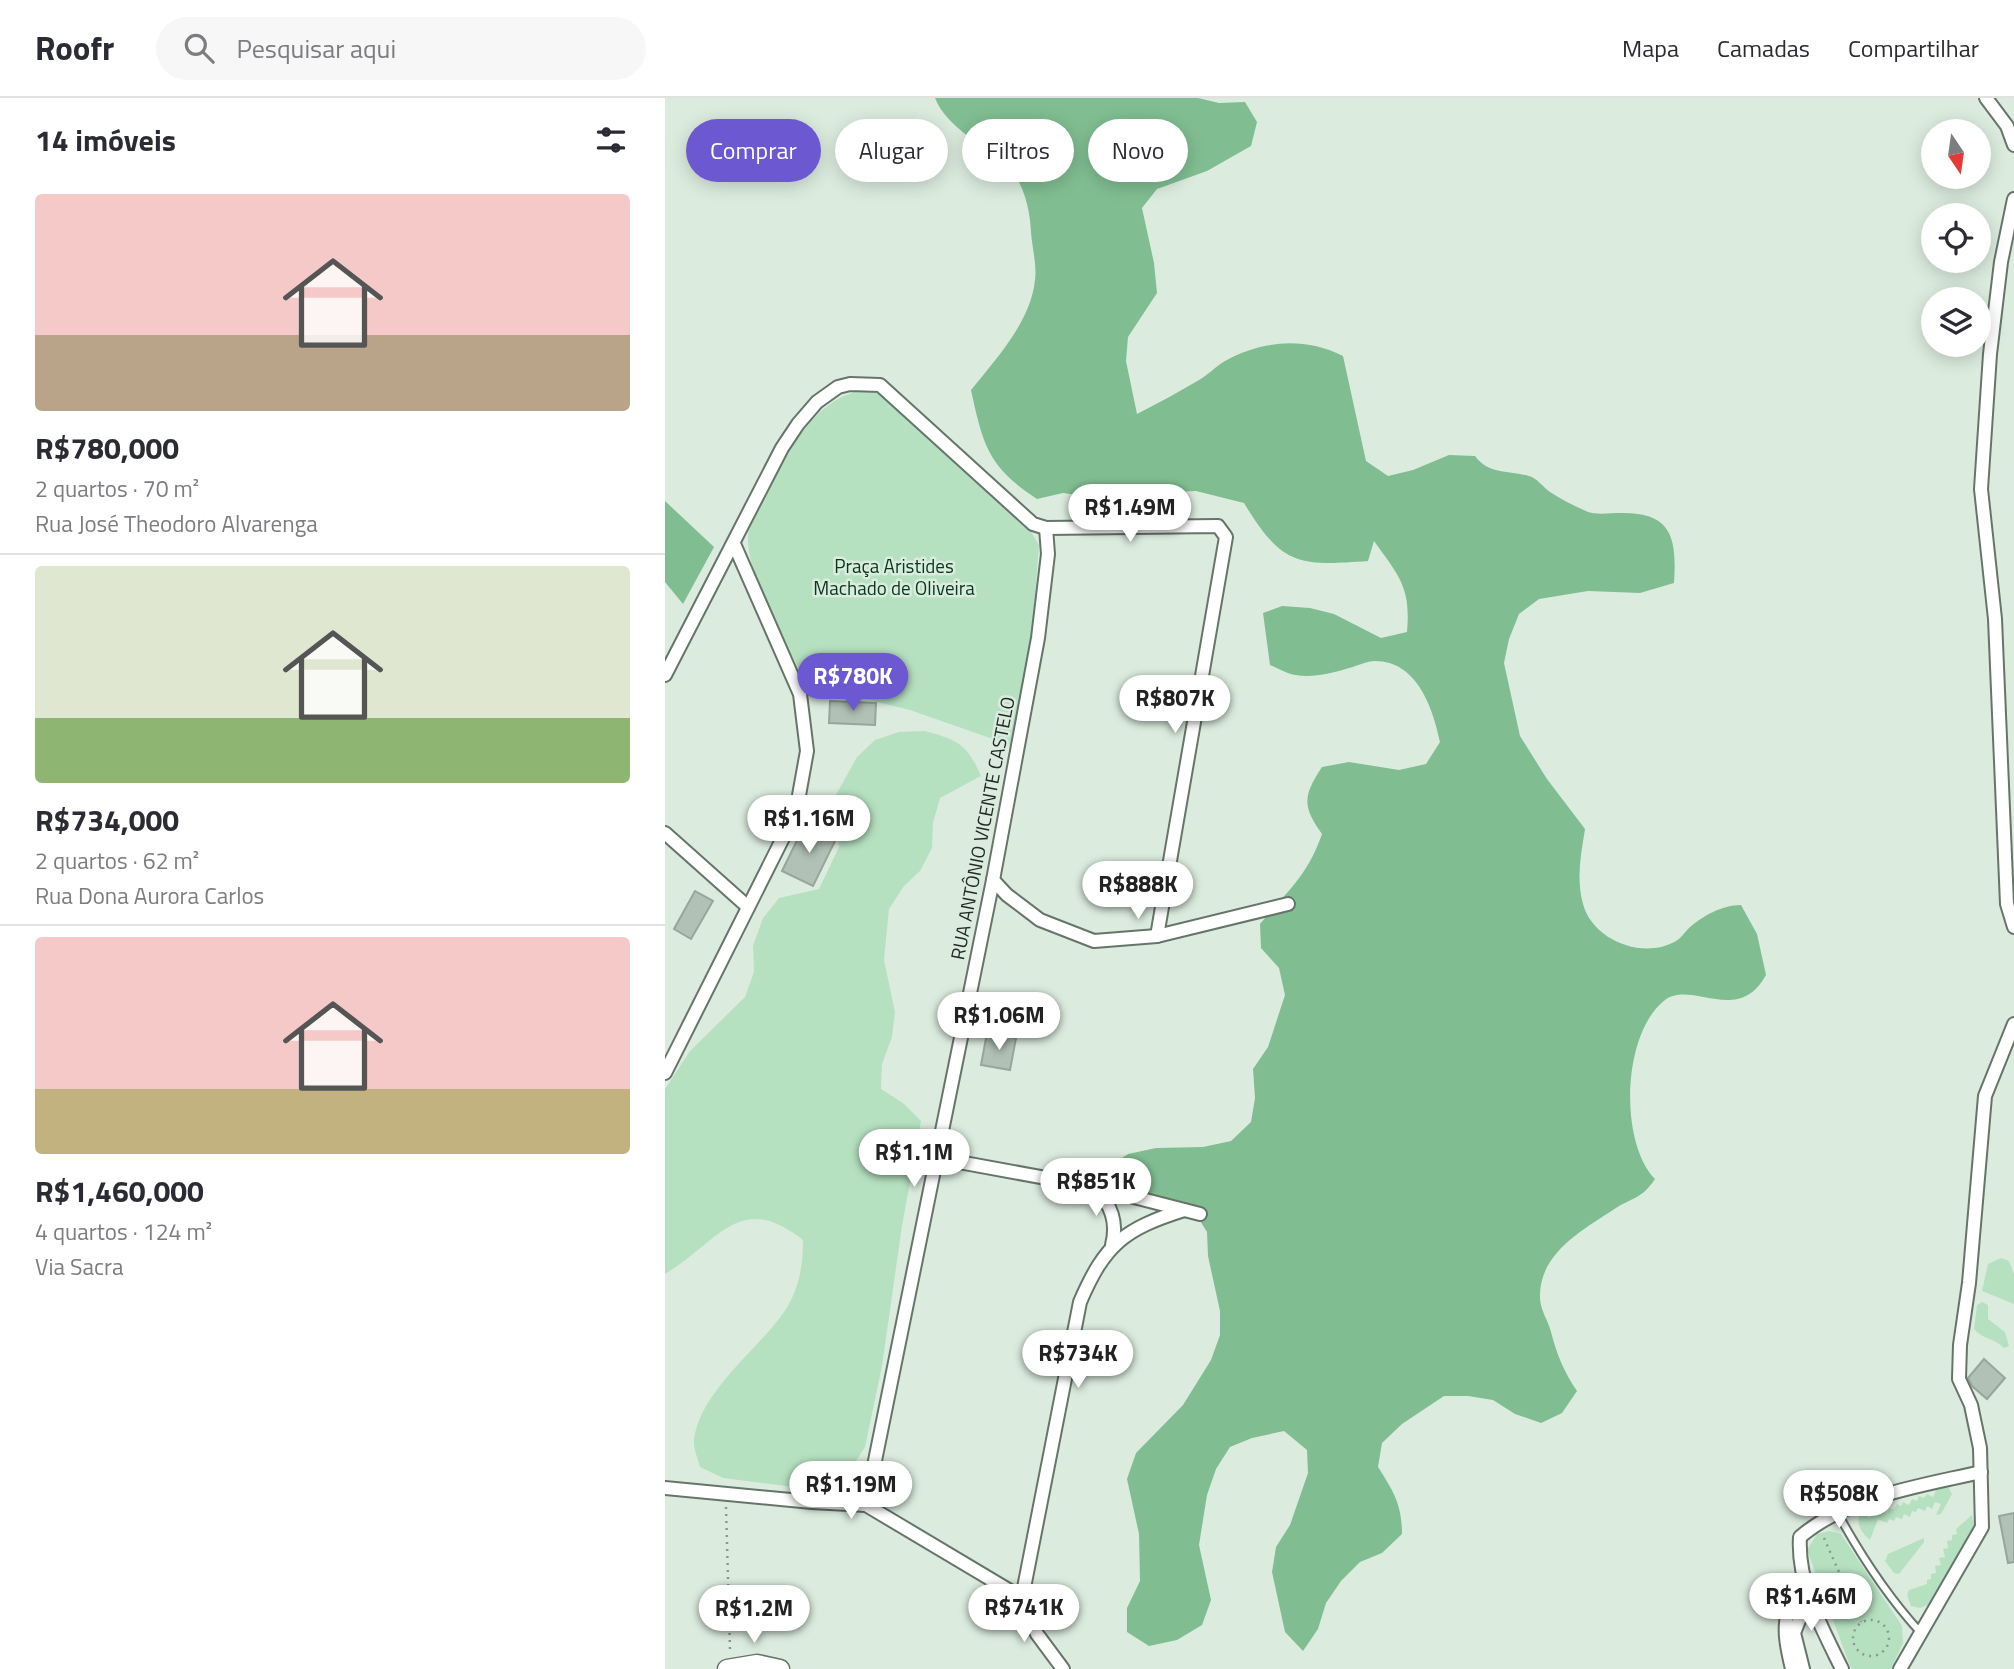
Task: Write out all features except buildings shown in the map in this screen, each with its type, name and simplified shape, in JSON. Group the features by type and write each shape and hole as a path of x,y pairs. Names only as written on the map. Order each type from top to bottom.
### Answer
{"street":[{"path":"1986,98 2007,126 2014,145"},
{"path":"2014,199 2001,262 1990,354 1981,489 1995,619 2007,904 2014,927"},
{"path":"665,675 782,448 817,402 838,387 850,384 880,385 1033,524 1046,528 1219,526 1226,537 1157,936"},
{"name":"RUA ANTÔNIO VICENTE CASTELO","path":"866,1504 993,880 1038,638 1048,554 1046,528"},
{"path":"665,1073 796,812 807,751 800,694 734,544"},
{"path":"665,833 748,907"},
{"path":"993,880 1007,895 1039,920 1094,941 1157,936 1288,904"},
{"path":"1900,1669 1982,1527 1980,1448 1971,1405 1959,1379 1960,1345 1969,1283 1986,1096 2014,1024"},
{"path":"937,1158 1095,1187 1200,1214"},
{"path":"1095,1187 1111,1209 1114,1223 1112,1245"},
{"path":"1063,1669 1037,1634 1022,1598 1080,1302 1093,1273 1112,1245 1131,1231 1184,1210"},
{"path":"1842,1669 1809,1595 1803,1575 1800,1537 1816,1523 1837,1512 1908,1489 1981,1472"},
{"path":"665,1488 812,1502 866,1504 1022,1598"},
{"path":"1792,1669 1784,1634 1787,1609 1803,1575"},
{"path":"1803,1669 1794,1633 1809,1595"},
{"path":"729,1669 757,1664 780,1669"}],"lane":[{"path":"1837,1512 1870,1570 1894,1604 1921,1633"}],"path":[{"path":"725,1493 729,1669"},
{"path":"1816,1523 1862,1623"},
{"path":"1874,1621 1887,1631 1888,1643 1881,1653 1864,1655 1856,1648 1854,1631 1862,1623 1874,1621"}],"green space":[{"path":"935,98 1198,98 1219,103 1245,102 1257,122 1251,146 1207,171 1188,178 1188,119 1088,119 1088,182 1176,182 1157,189 1142,208 1154,263 1157,293 1128,337 1126,361 1137,414 1239,354 1269,345 1314,346 1343,356 1366,461 1388,476 1413,470 1449,455 1475,456 1493,469 1532,477 1555,495 1588,512 1651,517 1668,531 1672,541 1674,583 1640,593 1588,591 1539,599 1519,614 1509,639 1504,663 1520,736 1547,779 1585,829 1580,866 1581,894 1589,917 1597,928 1621,944 1649,948 1663,946 1678,940 1706,916 1720,909 1741,905 1757,934 1766,975 1755,990 1742,998 1729,1000 1676,995 1665,1000 1651,1016 1640,1037 1633,1061 1631,1115 1635,1140 1643,1162 1655,1179 1641,1195 1588,1226 1565,1245 1554,1256 1542,1282 1540,1302 1561,1363 1577,1391 1562,1413 1541,1423 1515,1414 1493,1400 1444,1396 1402,1424 1382,1443 1378,1467 1396,1499 1401,1515 1402,1534 1382,1553 1360,1562 1341,1581 1326,1603 1318,1629 1303,1651 1285,1632 1272,1572 1276,1547 1290,1525 1308,1473 1307,1450 1284,1431 1252,1438 1230,1447 1216,1469 1207,1495 1199,1545 1211,1600 1202,1625 1177,1640 1149,1646 1127,1632 1127,1608 1140,1581 1139,1534 1127,1479 1136,1453 1183,1405 1211,1360 1220,1335 1220,1311 1208,1256 1207,1232 1194,1211 1117,1190 1107,1168 1128,1154 1156,1148 1203,1147 1231,1141 1251,1122 1255,1098 1253,1069 1268,1047 1285,995 1279,968 1261,948 1260,924 1303,873 1322,834 1308,808 1311,786 1322,767 1349,762 1399,770 1426,764 1440,742 1433,715 1421,689 1402,669 1390,663 1372,661 1336,672 1309,676 1293,674 1270,665 1263,613 1282,606 1310,608 1334,614 1381,638 1407,632 1405,593 1396,573 1374,541 1368,561 1308,561 1294,558 1282,550 1257,524 1244,503 1196,491 1086,496 1063,493 1037,499 1008,476 990,453 984,440 971,390 1020,325 1032,295 1035,268 1029,215 1018,182 1074,182 1074,119 962,119 962,132 940,108"},
{"name":"Praça Aristides Machado de Oliveira","path":"859,391 881,393 1030,530 1039,545 1032,636 1010,745 910,710 807,685 768,607 752,564 748,545 749,528 780,468 806,427 839,398"},
{"path":"665,501 714,547 683,604 665,582"},
{"path":"925,731 946,737 960,745 971,757 981,776 940,798 933,823 932,848 920,871 904,886 889,909 884,960 895,1012 892,1037 882,1064 881,1089 903,1103 921,1121 902,1226 882,1366 865,1447 850,1470 829,1486 803,1488 723,1478 700,1467 694,1443 699,1422 718,1388 789,1304 799,1277 803,1240 781,1226 762,1219 745,1220 715,1236 665,1274 665,1089 690,1051 745,997 754,972 753,946 763,918 779,898 819,889 839,847 832,802 857,757 875,740 899,732"},
{"path":"2001,1258 2009,1261 2014,1274 2014,1304 1982,1291 1988,1264"},
{"path":"1982,1302 1988,1305 1988,1319 2005,1332 2009,1346 2004,1348 1974,1329 1977,1305"},
{"path":"1937,1488 1949,1488 1952,1494 1941,1514 1936,1515 1941,1504 1935,1502 1932,1509 1927,1506 1925,1511 1918,1508 1916,1512 1912,1511 1910,1517 1904,1514 1902,1519 1896,1517 1894,1521 1889,1519 1887,1523 1878,1519 1870,1540 1860,1528 1860,1513 1870,1518 1873,1513 1877,1516 1881,1509 1887,1513 1897,1504 1901,1506 1903,1502 1909,1505 1912,1499 1917,1501 1919,1496 1924,1498 1927,1494 1933,1497"},
{"path":"1972,1515 1974,1526 1930,1604 1920,1608 1911,1606 1907,1595 1909,1590 1927,1584 1931,1574 1936,1573 1935,1566 1941,1565 1939,1558 1945,1557 1943,1549 1948,1548 1947,1541 1952,1540 1952,1535 1957,1534 1956,1529"},
{"path":"1829,1531 1841,1534 1902,1626 1903,1643 1891,1669 1852,1669 1850,1666 1807,1550 1817,1534"},
{"path":"1924,1538 1924,1542 1899,1574 1894,1573 1885,1561 1888,1554"}]}
